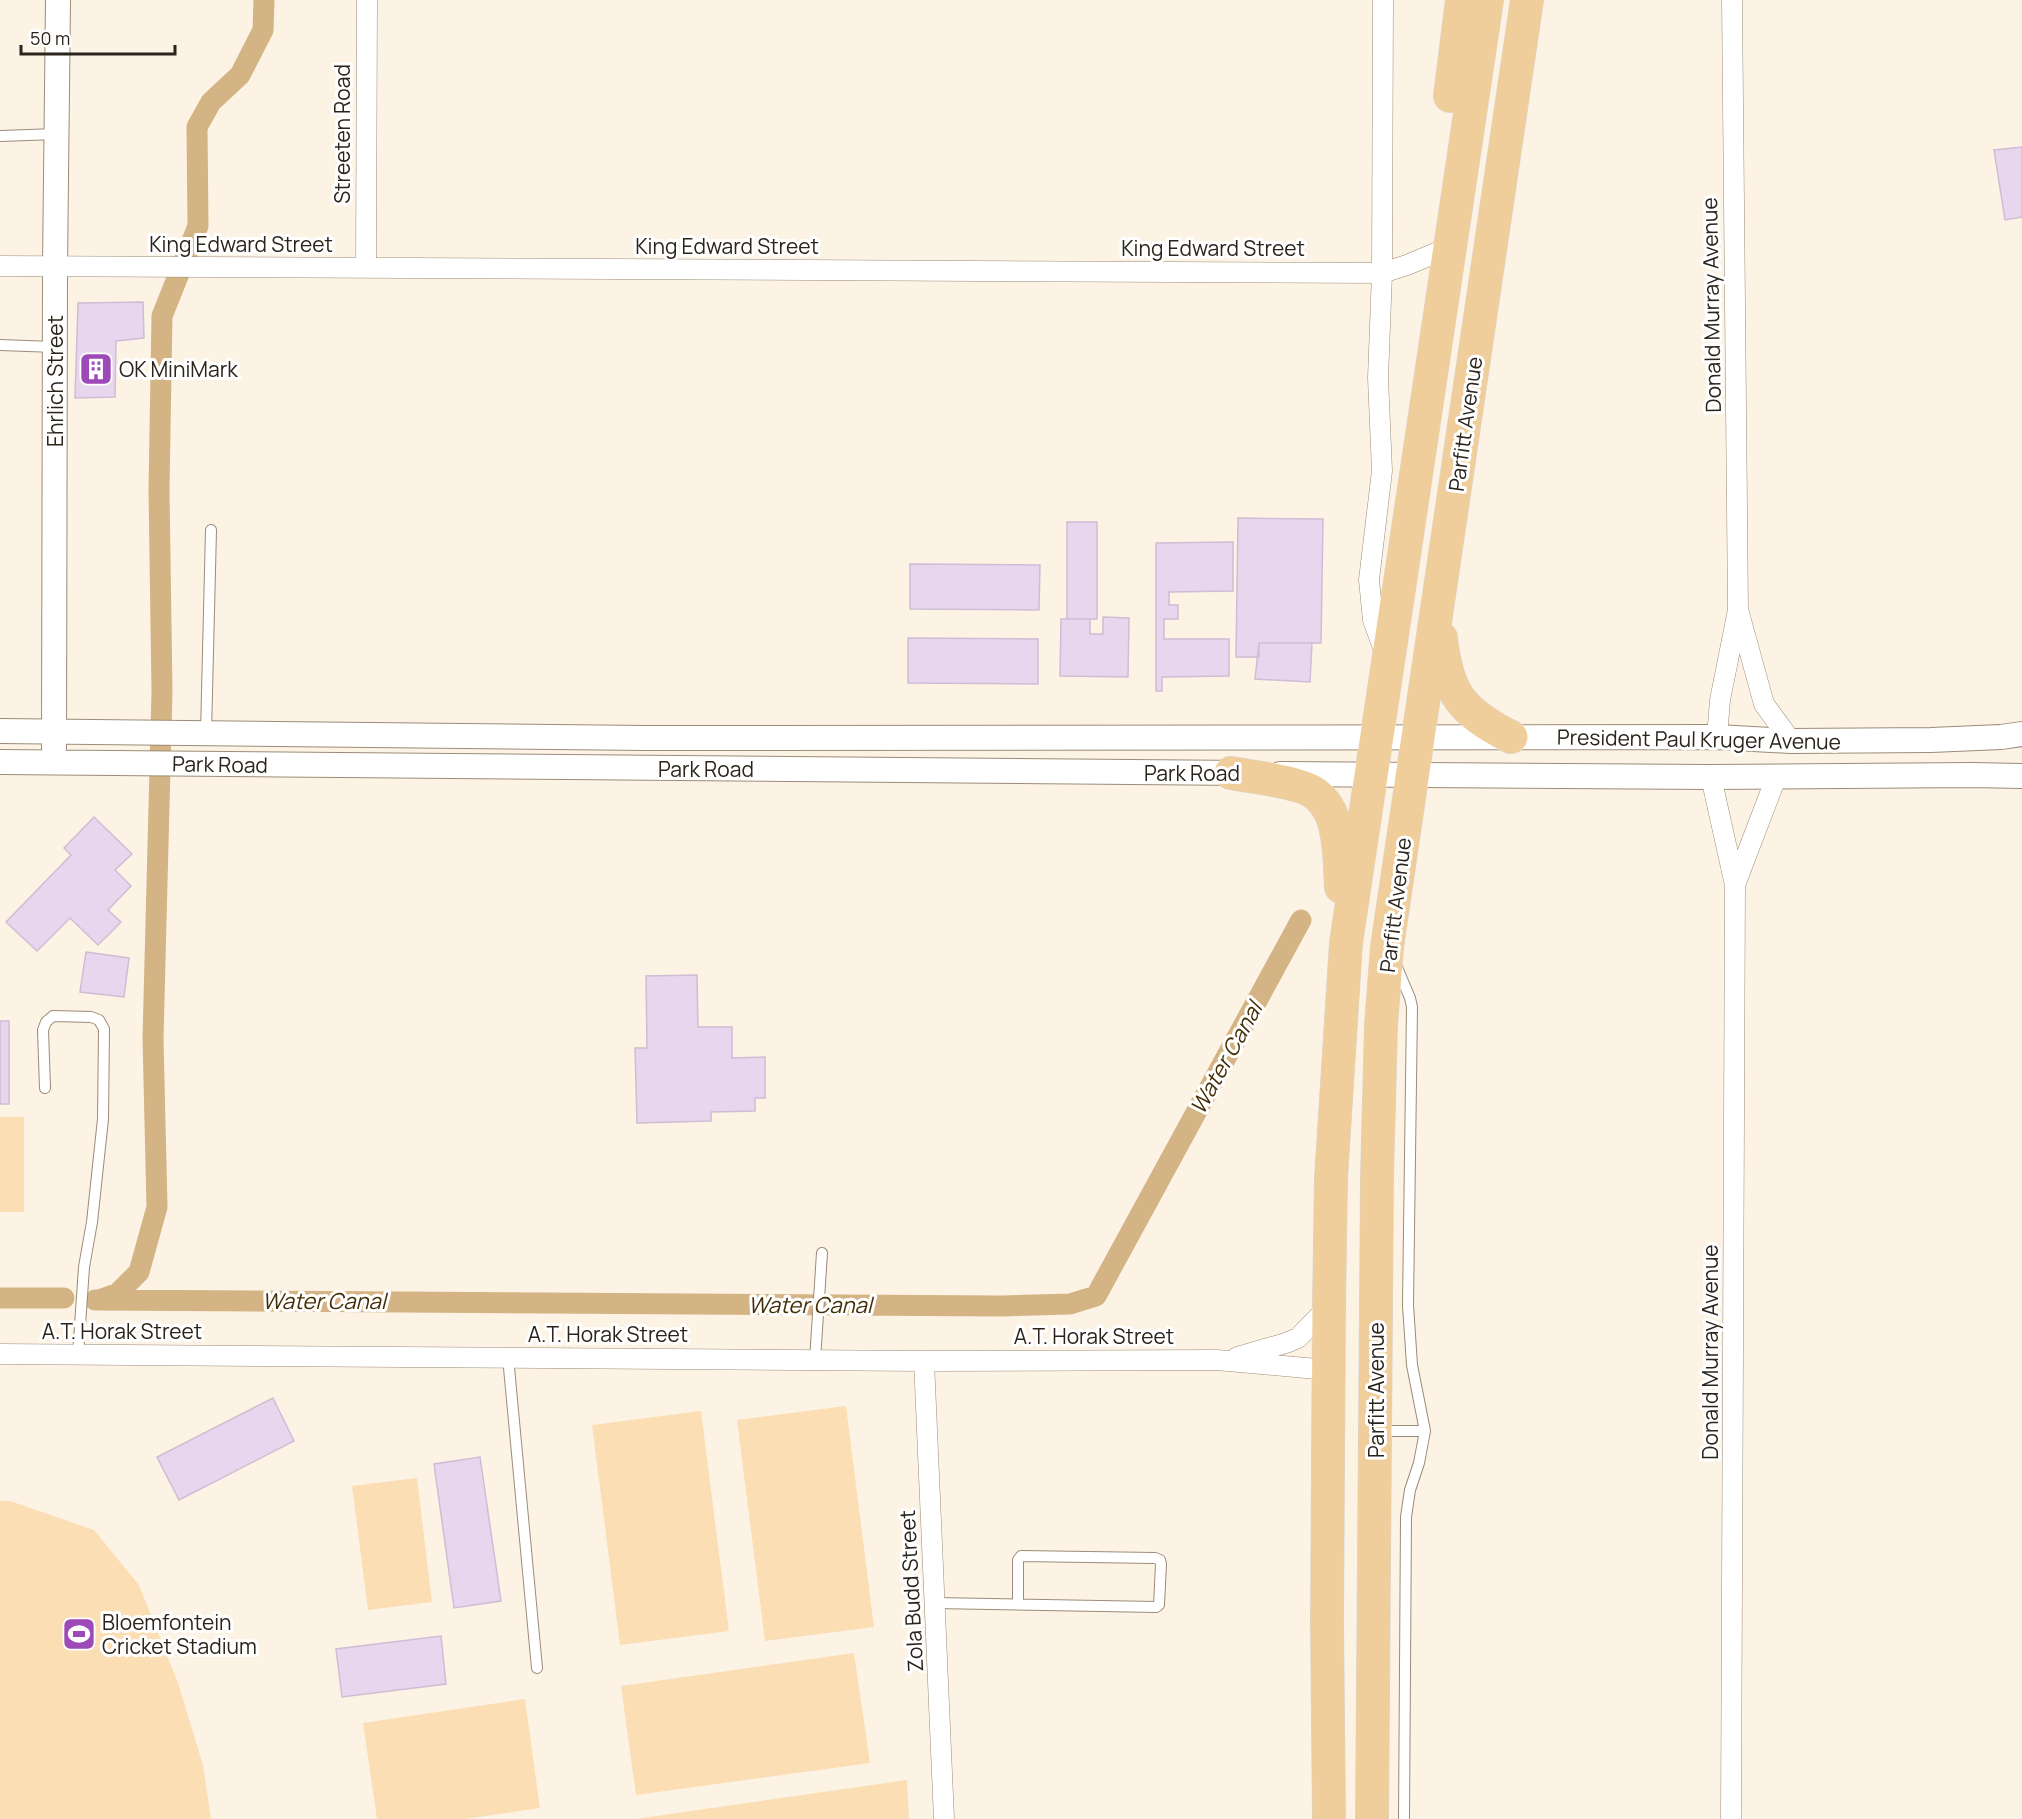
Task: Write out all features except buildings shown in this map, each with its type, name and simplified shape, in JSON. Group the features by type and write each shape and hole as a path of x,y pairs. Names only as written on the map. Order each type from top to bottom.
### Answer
{"highway":[{"path":"1460,179 1447,152 1462,0"},
{"name":"Parfitt Avenue","path":"1329,1819 1327,1621 1331,1178 1346,943 1487,0"},
{"name":"Parfitt Avenue","path":"1372,1819 1379,1102 1387,947 1527,0"},
{"path":"1438,607 1443,663 1460,701 1483,723 1511,737"},
{"path":"1231,773 1298,786 1316,793 1327,807 1337,835 1346,943"},
{"path":"1328,1370 1354,1331 1360,1261 1359,1147 1364,1130 1379,1102"},
{"path":"1327,1621 1341,1598 1349,1571 1348,1485 1351,1464 1359,1446 1376,1431"}],"street":[{"name":"Ehrlich Street","path":"54,762 58,0"},
{"name":"Streeten Road","path":"366,268 367,0"},
{"name":"Parfitt Avenue","path":"1383,0 1382,273 1378,378 1382,471 1369,580 1373,620 1388,662"},
{"name":"Donald Murray Avenue","path":"1717,737 1720,700 1738,610 1732,0"},
{"name":"King Edward Street","path":"0,267 1382,273 1450,248"},
{"name":"Donald Murray Avenue","path":"1738,610 1764,704 1791,741"},
{"name":"Park Road","path":"0,731 645,738 1377,738"},
{"name":"President Paul Kruger Avenue","path":"1377,738 1717,737 1791,741 1942,740 2022,734"},
{"name":"Park Road","path":"0,762 1413,775"},
{"name":"President Paul Kruger Avenue","path":"1413,775 2022,776"},
{"name":"Donald Murray Avenue","path":"1735,885 1777,775"},
{"name":"Donald Murray Avenue","path":"1711,777 1735,885 1731,1819"},
{"name":"A.T. Horak Street","path":"1216,1360 1237,1357 1298,1338 1329,1306"},
{"name":"A.T. Horak Street","path":"0,1354 508,1357 816,1355 924,1361 1216,1360 1328,1370"},
{"name":"Zola Budd Street","path":"924,1361 944,1819"}],"lane":[{"path":"0,136 57,134"},
{"path":"0,345 55,347"},
{"path":"199,733 211,530"},
{"path":"1387,947 1410,998 1412,1025 1408,1305 1412,1365 1425,1431 1419,1464 1410,1490 1406,1517 1404,1819"},
{"path":"45,1088 43,1030 46,1022 52,1016 91,1017 99,1020 104,1029 103,1119 92,1222 84,1268 78,1355"},
{"path":"816,1355 821,1257"},
{"path":"508,1357 537,1668"},
{"path":"1376,1431 1425,1431"},
{"path":"935,1603 1156,1607 1159,1605 1160,1560 1155,1558 1022,1556 1018,1560 1018,1604"}],"shaded area":[{"path":"0,1117 24,1117 24,1212 0,1212"},
{"path":"846,1406 874,1627 765,1641 737,1420"},
{"path":"701,1411 729,1631 620,1645 592,1425"},
{"path":"417,1478 432,1602 368,1610 352,1486"},
{"name":"Bloemfontein Cricket Stadium","path":"0,1501 10,1501 94,1530 139,1585 178,1683 203,1765 211,1819 0,1819"},
{"path":"854,1653 870,1763 636,1795 621,1686"},
{"path":"525,1699 540,1808 465,1819 377,1819 363,1723"},
{"path":"907,1780 909,1819 635,1819"}],"waterway":[{"path":"102,1299 118,1293 139,1272 157,1207 153,1038 162,691 159,489 162,316 198,226 197,127 211,102 240,75 263,30 264,0"},
{"name":"Water Canal","path":"95,1300 1002,1306 1070,1304 1096,1296 1301,920"},
{"path":"0,1298 64,1298"}],"place":[{"name":"OK MiniMark","path":"96,369"},
{"name":"Bloemfontein Cricket Stadium","path":"79,1634"}]}
